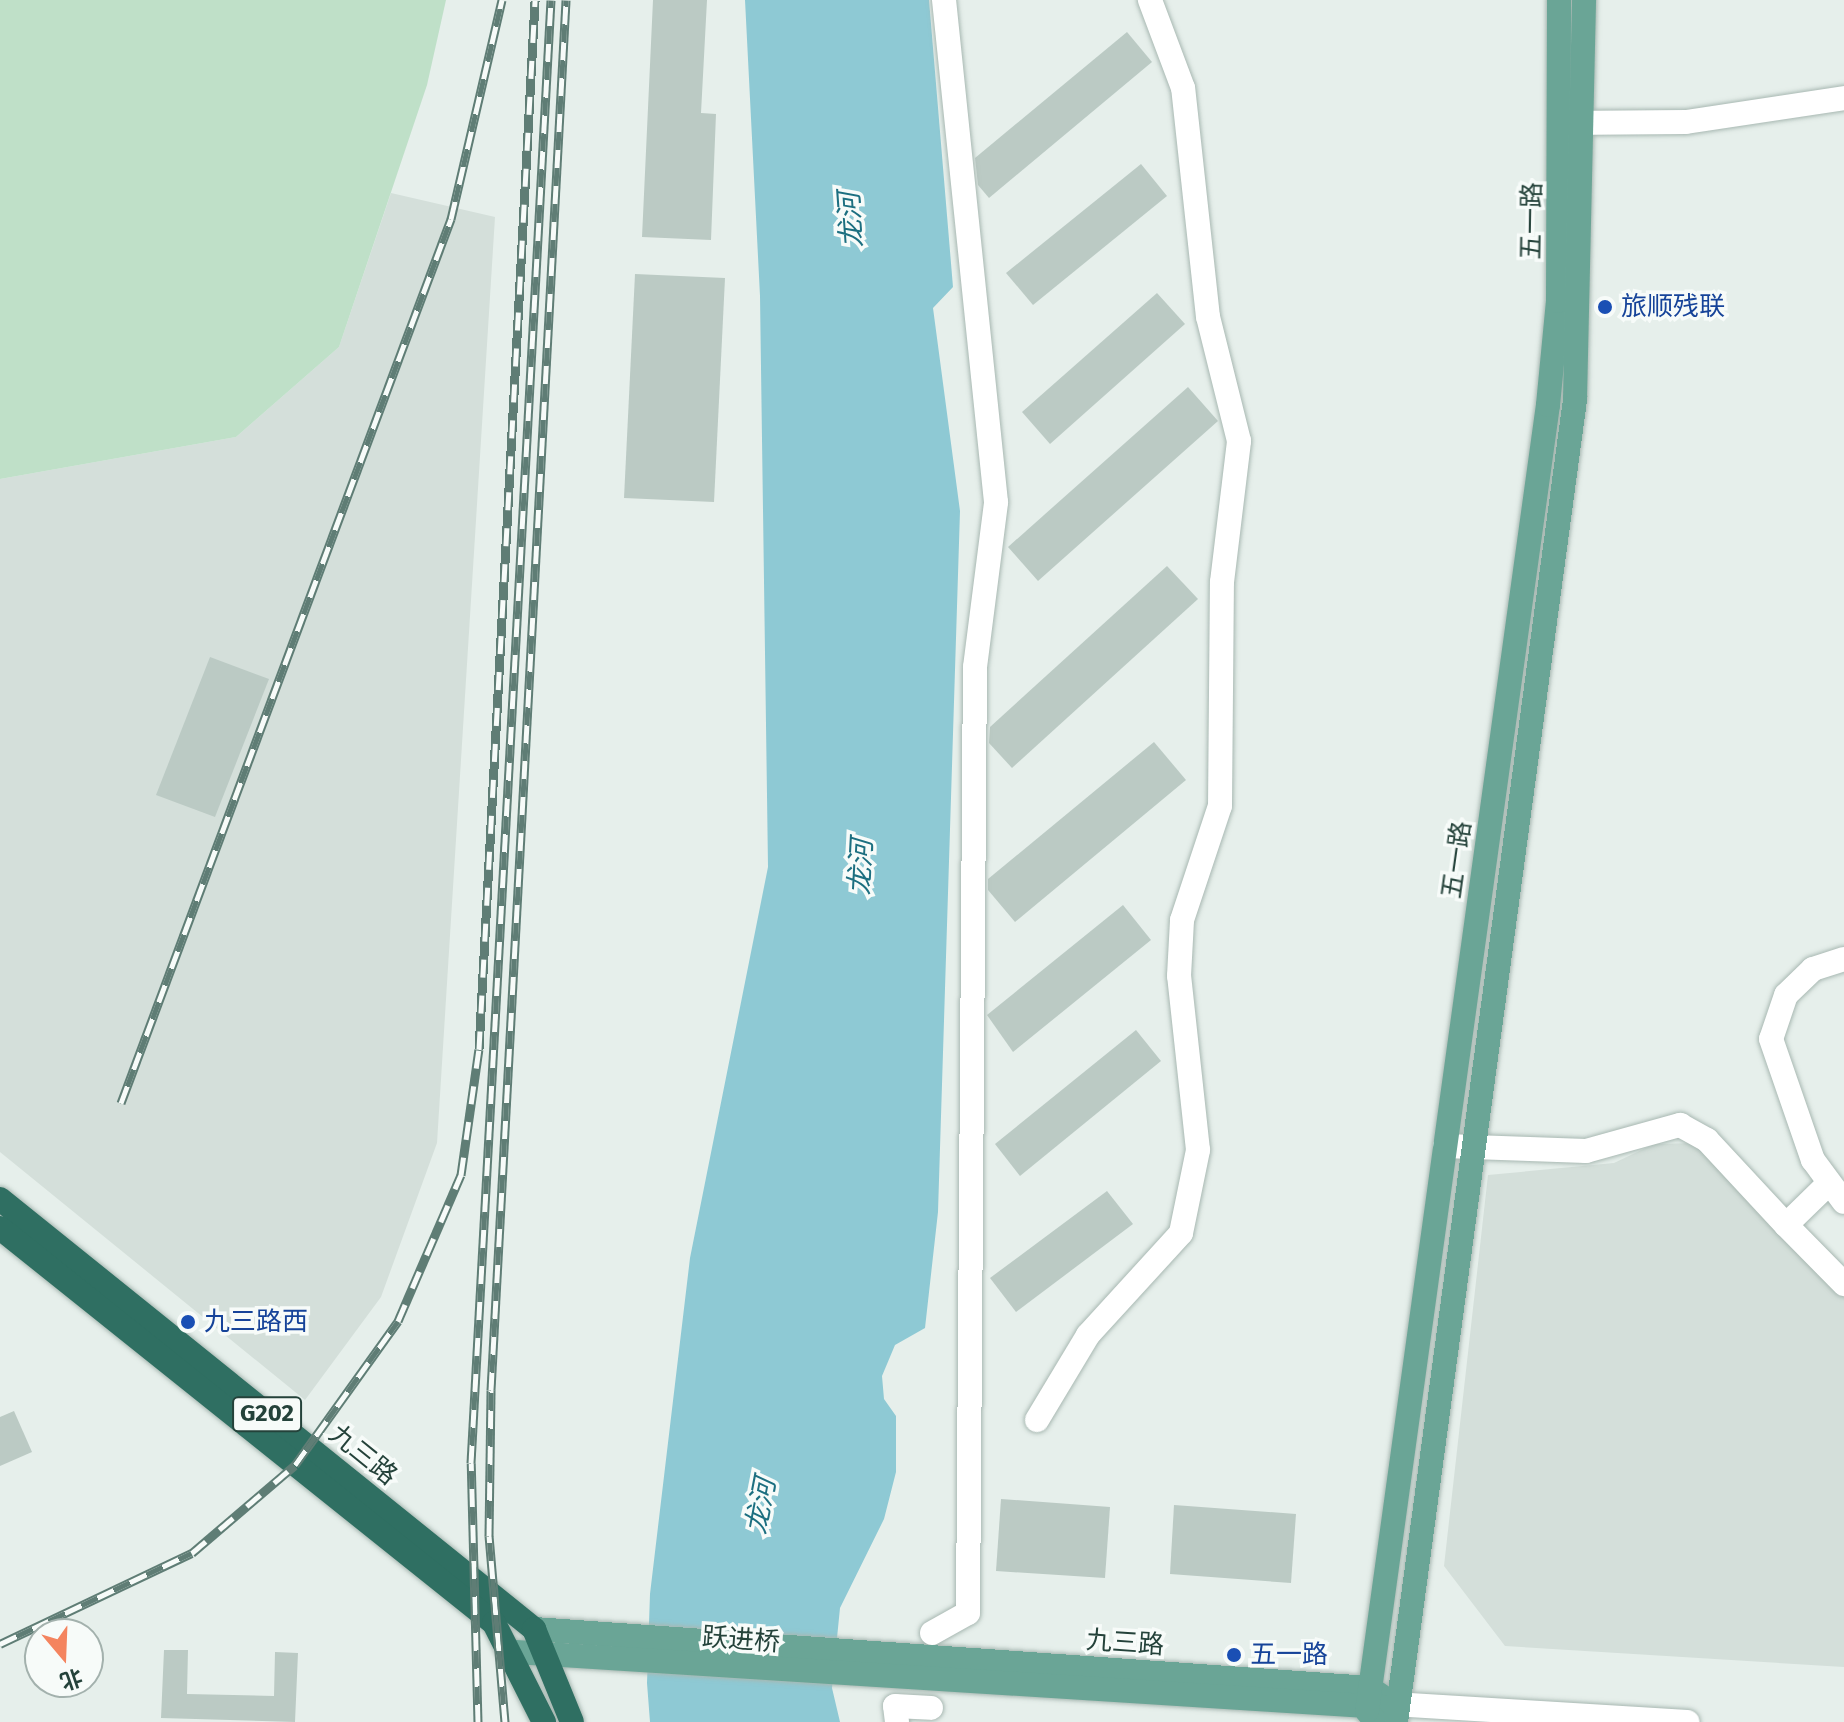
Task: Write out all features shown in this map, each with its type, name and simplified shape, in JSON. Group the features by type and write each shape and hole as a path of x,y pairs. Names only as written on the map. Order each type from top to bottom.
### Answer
{"highway":[{"name":"九三路","path":"0,1199 534,1629"},
{"name":"九三路","path":"0,1228 494,1623 515,1652"},
{"path":"515,1652 534,1629"},
{"name":"G202","path":"534,1629 572,1722"},
{"name":"G202","path":"515,1652 544,1722"}],"main road":[{"name":"五一路","path":"1380,1709 1471,1148 1575,399 1573,123 1559,0"},
{"name":"五一路","path":"1380,1709 1445,1146 1548,405 1584,0"},
{"path":"534,1629 636,1648"},
{"path":"515,1652 547,1655 636,1648"},
{"name":"跃进桥","path":"636,1648 846,1663"},
{"name":"九三路","path":"846,1663 1380,1709"}],"street":[{"path":"932,1633 968,1613 975,667 996,502 944,0"},
{"path":"1037,1420 1088,1335 1181,1233 1198,1150 1179,976 1182,920 1220,806 1222,582 1239,441 1206,302 1183,88 1150,0"},
{"path":"1573,123 1742,117 1844,98"},
{"path":"1786,1225 1836,1193 1800,1126 1772,1023 1786,995 1813,969 1844,959"},
{"path":"1445,1146 1586,1151 1680,1125 1707,1140 1844,1284"},
{"path":"897,1722 895,1706 931,1708"},
{"name":"九三路","path":"1380,1709 1687,1722"}],"shaded area":[{"path":"391,193 495,217 437,1143 381,1297 305,1400 0,1152 0,479 236,437 339,347"},
{"path":"1700,1143 1844,1291 1844,1667 1505,1646 1444,1566 1488,1175 1614,1163 1654,1144"}],"green space":[{"path":"0,0 446,0 427,85 339,347 236,437 0,479"}],"water":[{"name":"龙河","path":"745,0 929,0 953,287 933,308 960,511 938,1212 925,1328 895,1345 882,1376 884,1399 896,1416 896,1472 884,1519 840,1608 832,1688 840,1722 650,1722 647,1683 650,1594 690,1258 768,867 760,296"}],"building":[{"path":"653,0 707,0 701,113 716,114 711,240 642,237"},
{"path":"1127,32 1152,62 989,198 978,185 975,158"},
{"path":"1141,164 1167,196 1033,305 1006,273"},
{"path":"635,274 725,278 714,502 624,498"},
{"path":"1157,293 1185,324 1050,444 1022,412"},
{"path":"1188,387 1218,421 1038,581 1008,547"},
{"path":"1167,566 1198,599 1012,768 989,743 990,727"},
{"path":"210,657 269,679 215,817 156,795"},
{"path":"1154,742 1186,780 1015,922 988,890 988,879"},
{"path":"1123,905 1151,940 1013,1052 987,1015"},
{"path":"1136,1030 1161,1061 1020,1176 995,1144"},
{"path":"1107,1191 1133,1224 1016,1312 990,1278"},
{"path":"14,1411 32,1452 0,1466 0,1417"},
{"path":"1001,1499 1110,1507 1105,1578 996,1571"},
{"path":"1174,1505 1296,1514 1291,1583 1170,1574"},
{"path":"164,1650 188,1650 187,1694 274,1696 275,1652 298,1653 295,1722 161,1718"}],"railway":[{"path":"121,1103 451,219 502,0"},
{"path":"0,1644 192,1553 295,1465 398,1321 461,1175 479,1049 535,0"},
{"path":"478,1722 471,1463 551,0"},
{"path":"505,1722 489,1536 491,1390 566,0"}],"place":[{"name":"旅顺残联","path":"1605,307"},
{"name":"九三路西","path":"188,1322"},
{"name":"五一路","path":"1234,1655"}]}
